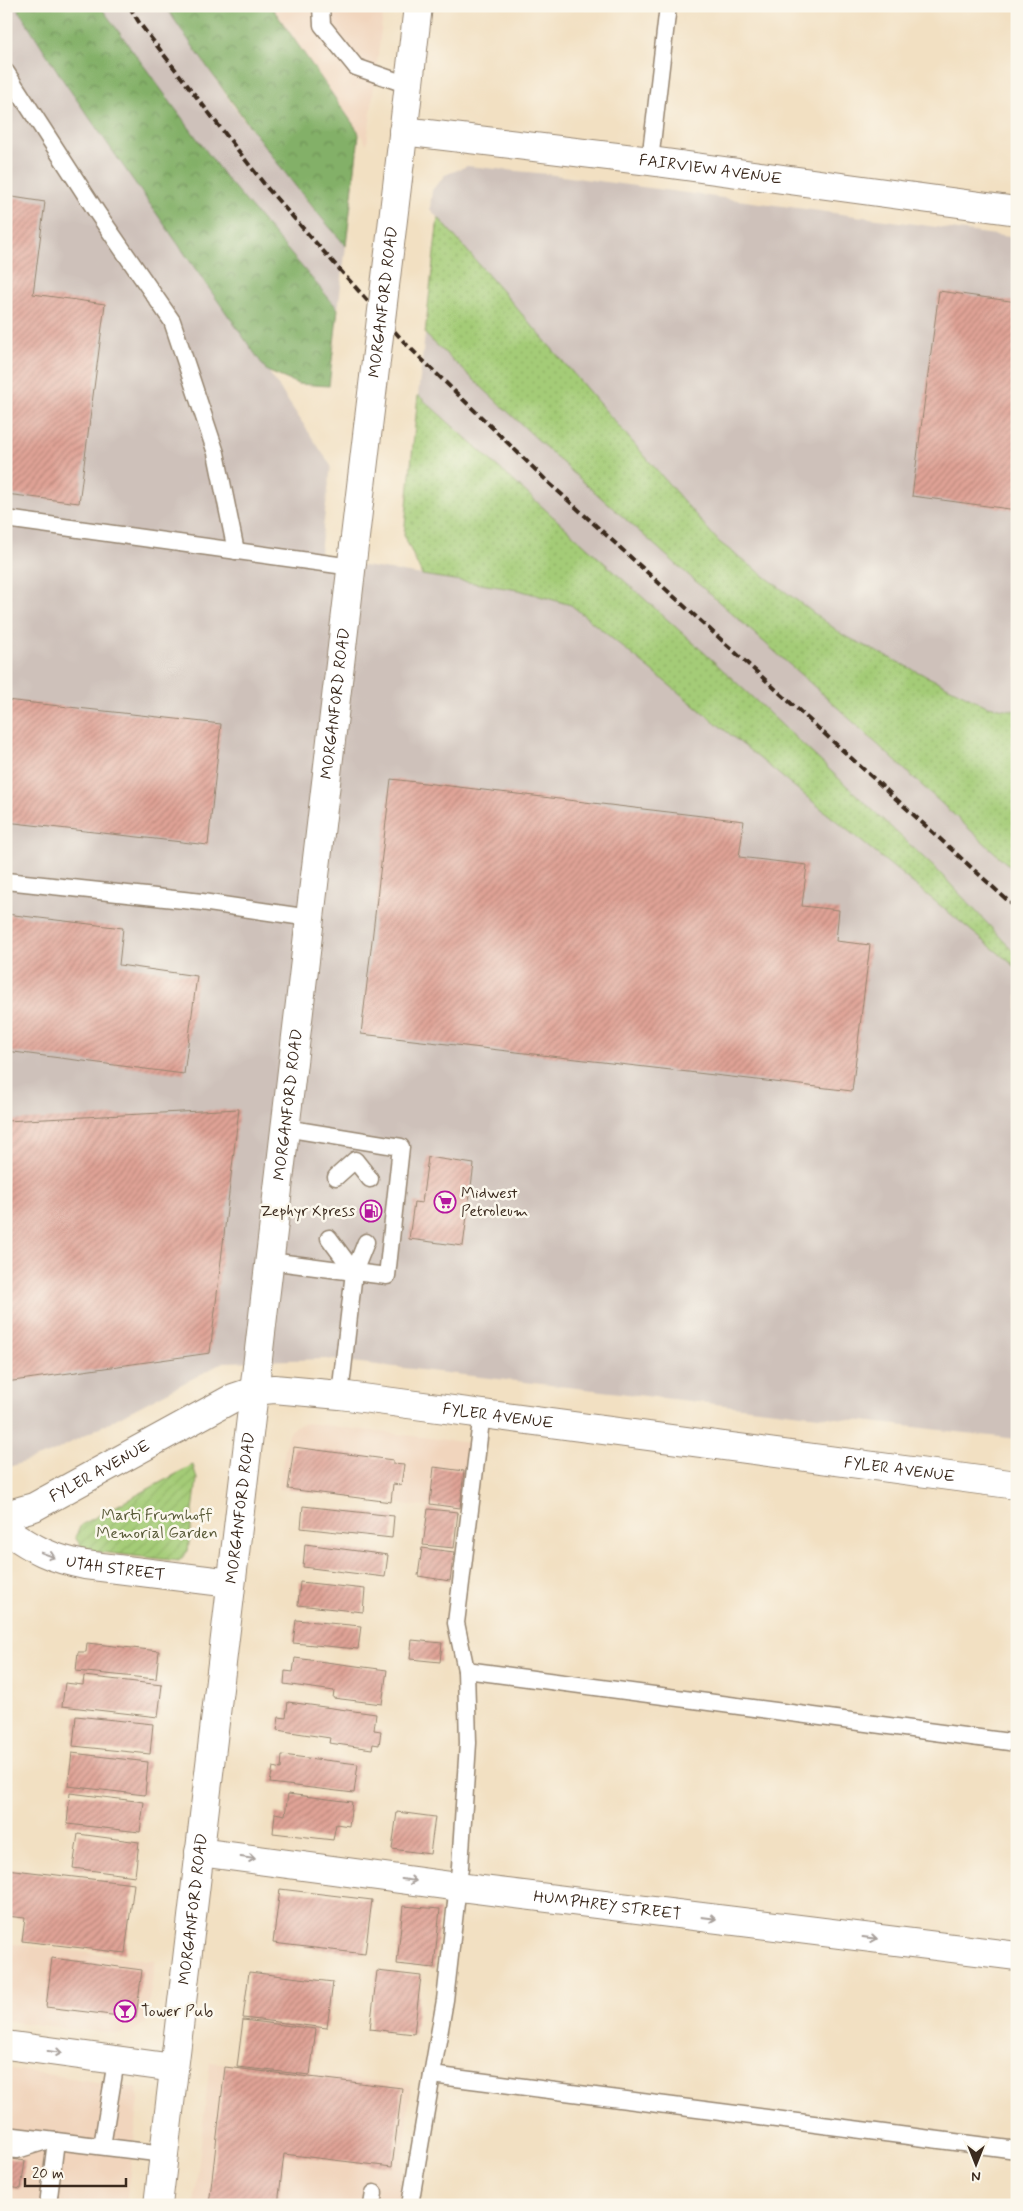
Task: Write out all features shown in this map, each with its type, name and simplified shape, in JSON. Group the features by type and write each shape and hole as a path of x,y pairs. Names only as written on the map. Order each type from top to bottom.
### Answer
{"street":[{"name":"MORGANFORD ROAD","path":"158,2205 418,6"},
{"name":"FAIRVIEW AVENUE","path":"403,131 650,161 1017,211"},
{"name":"FYLER AVENUE","path":"6,1516 34,1507 232,1398 254,1391 274,1389 340,1395 482,1413 1017,1485"},
{"name":"UTAH STREET","path":"6,1530 39,1552 62,1560 85,1565 231,1583"},
{"name":"HUMPHREY STREET","path":"200,1852 459,1887 1017,1956"},
{"path":"6,2045 174,2068"}],"lane":[{"path":"321,6 322,25 356,67 408,85"},
{"path":"650,161 668,6"},
{"path":"6,72 98,214 172,321 216,453 236,551"},
{"path":"6,519 352,567"},
{"path":"6,881 202,902 310,918"},
{"path":"270,1261 387,1276 401,1147 285,1128"},
{"path":"336,1177 355,1160 358,1141"},
{"path":"355,1160 370,1179"},
{"path":"329,1238 354,1272"},
{"path":"340,1395 354,1272 366,1242"},
{"path":"410,2205 444,2000 459,1887 468,1743 466,1670 456,1623 482,1413"},
{"path":"466,1670 1017,1743"},
{"path":"102,2146 116,2060"},
{"path":"432,2075 1017,2150"},
{"path":"6,2135 164,2154"},
{"path":"6,2149 17,2150 52,2141"},
{"path":"48,2205 52,2141"}],"shaded area":[{"path":"6,6 16,6 65,83 257,354 331,466 319,559 519,590 571,605 1017,968 1017,1439 326,1359 224,1362 51,1453 6,1468"},
{"path":"100,6 165,6 234,107 311,206 346,246 338,309 226,178"},
{"path":"271,6 384,6 367,144 358,131"},
{"path":"467,166 547,174 1017,238 1017,711 987,706 843,635 719,542 430,209 432,190 445,175"},
{"path":"425,334 570,470 826,697 1017,873 1017,955 939,872 709,657 418,395"},
{"path":"307,1423 470,1443 461,1511 278,1489 288,1434 295,1426"},
{"path":"6,1943 155,1961 146,2022 132,2032 121,2034 6,2021"},
{"path":"210,2062 411,2085 399,2205 194,2205"},
{"path":"6,2068 136,2088 139,2099 126,2205 6,2205"}],"green space":[{"path":"16,6 100,6 226,178 338,309 329,386 298,384 267,371 65,83"},
{"path":"165,6 271,6 358,131 346,246 274,159"},
{"path":"438,217 719,542 843,635 987,706 1017,711 1017,873 826,697 570,470 425,334"},
{"path":"418,395 709,657 939,872 1017,955 1017,968 571,605 519,590 422,575 404,535"},
{"name":"Marti Frumhoff Memorial Garden","path":"193,1465 197,1479 188,1551 179,1561 90,1551 82,1548 75,1537 81,1525"}],"building":[{"path":"6,196 45,202 33,294 105,304 79,503 6,494"},
{"path":"939,291 1017,302 1017,510 912,496"},
{"path":"6,700 221,724 208,845 6,822"},
{"path":"391,779 744,821 739,857 807,865 802,906 839,910 836,941 870,945 852,1091 361,1034"},
{"path":"6,914 123,928 119,965 197,976 184,1074 6,1051"},
{"path":"239,1109 210,1353 6,1382 6,1121"},
{"name":"Midwest Petroleum","path":"428,1157 474,1164 463,1246 409,1239 414,1202 422,1203"},
{"path":"294,1447 393,1460 393,1464 404,1465 401,1485 393,1484 391,1502 288,1489"},
{"path":"434,1467 464,1471 460,1508 430,1504"},
{"path":"303,1506 394,1516 392,1538 301,1528"},
{"path":"428,1509 458,1512 454,1548 423,1545"},
{"path":"305,1544 388,1555 385,1577 303,1567"},
{"path":"422,1548 454,1552 450,1581 418,1576"},
{"path":"300,1582 365,1589 363,1612 298,1605"},
{"path":"296,1620 361,1626 358,1649 293,1643"},
{"path":"412,1640 442,1643 440,1662 410,1659"},
{"path":"87,1643 159,1651 156,1679 76,1671 78,1652 86,1652"},
{"path":"295,1658 387,1670 382,1704 333,1698 334,1691 284,1684 285,1671 293,1672"},
{"path":"84,1676 162,1685 158,1717 62,1706 65,1683 83,1685"},
{"path":"288,1702 376,1714 374,1730 381,1731 379,1745 373,1744 372,1749 329,1743 330,1738 277,1730 279,1717 286,1718"},
{"path":"76,1716 153,1724 150,1754 73,1746"},
{"path":"72,1753 148,1762 145,1795 68,1786"},
{"path":"282,1755 358,1764 354,1793 270,1783 273,1767 281,1769"},
{"path":"70,1793 144,1802 140,1832 67,1824"},
{"path":"288,1794 352,1802 349,1826 336,1824 333,1840 273,1833 275,1813 285,1815"},
{"path":"397,1812 435,1817 430,1854 392,1849"},
{"path":"78,1834 139,1842 135,1876 73,1868"},
{"path":"6,1869 134,1884 125,1953 22,1941 25,1918 6,1916"},
{"path":"280,1889 372,1900 365,1954 273,1943"},
{"path":"403,1906 440,1909 434,1968 397,1964"},
{"path":"52,1958 142,1970 136,2018 46,2007"},
{"path":"377,1971 421,1976 414,2034 370,2029"},
{"path":"249,1972 333,1982 327,2028 243,2018"},
{"path":"243,2020 316,2029 310,2075 237,2067"},
{"path":"225,2067 402,2088 392,2167 284,2154 278,2205 209,2205"},
{"path":"6,2158 25,2161 21,2189 9,2187 7,2203"}],"railway":[{"path":"129,6 140,24 268,189 405,343 548,482 1017,909"}],"place":[{"name":"Midwest Petroleum","path":"445,1202"},
{"name":"Zephyr Xpress","path":"371,1211"},
{"name":"Tower Pub","path":"125,2011"}]}
